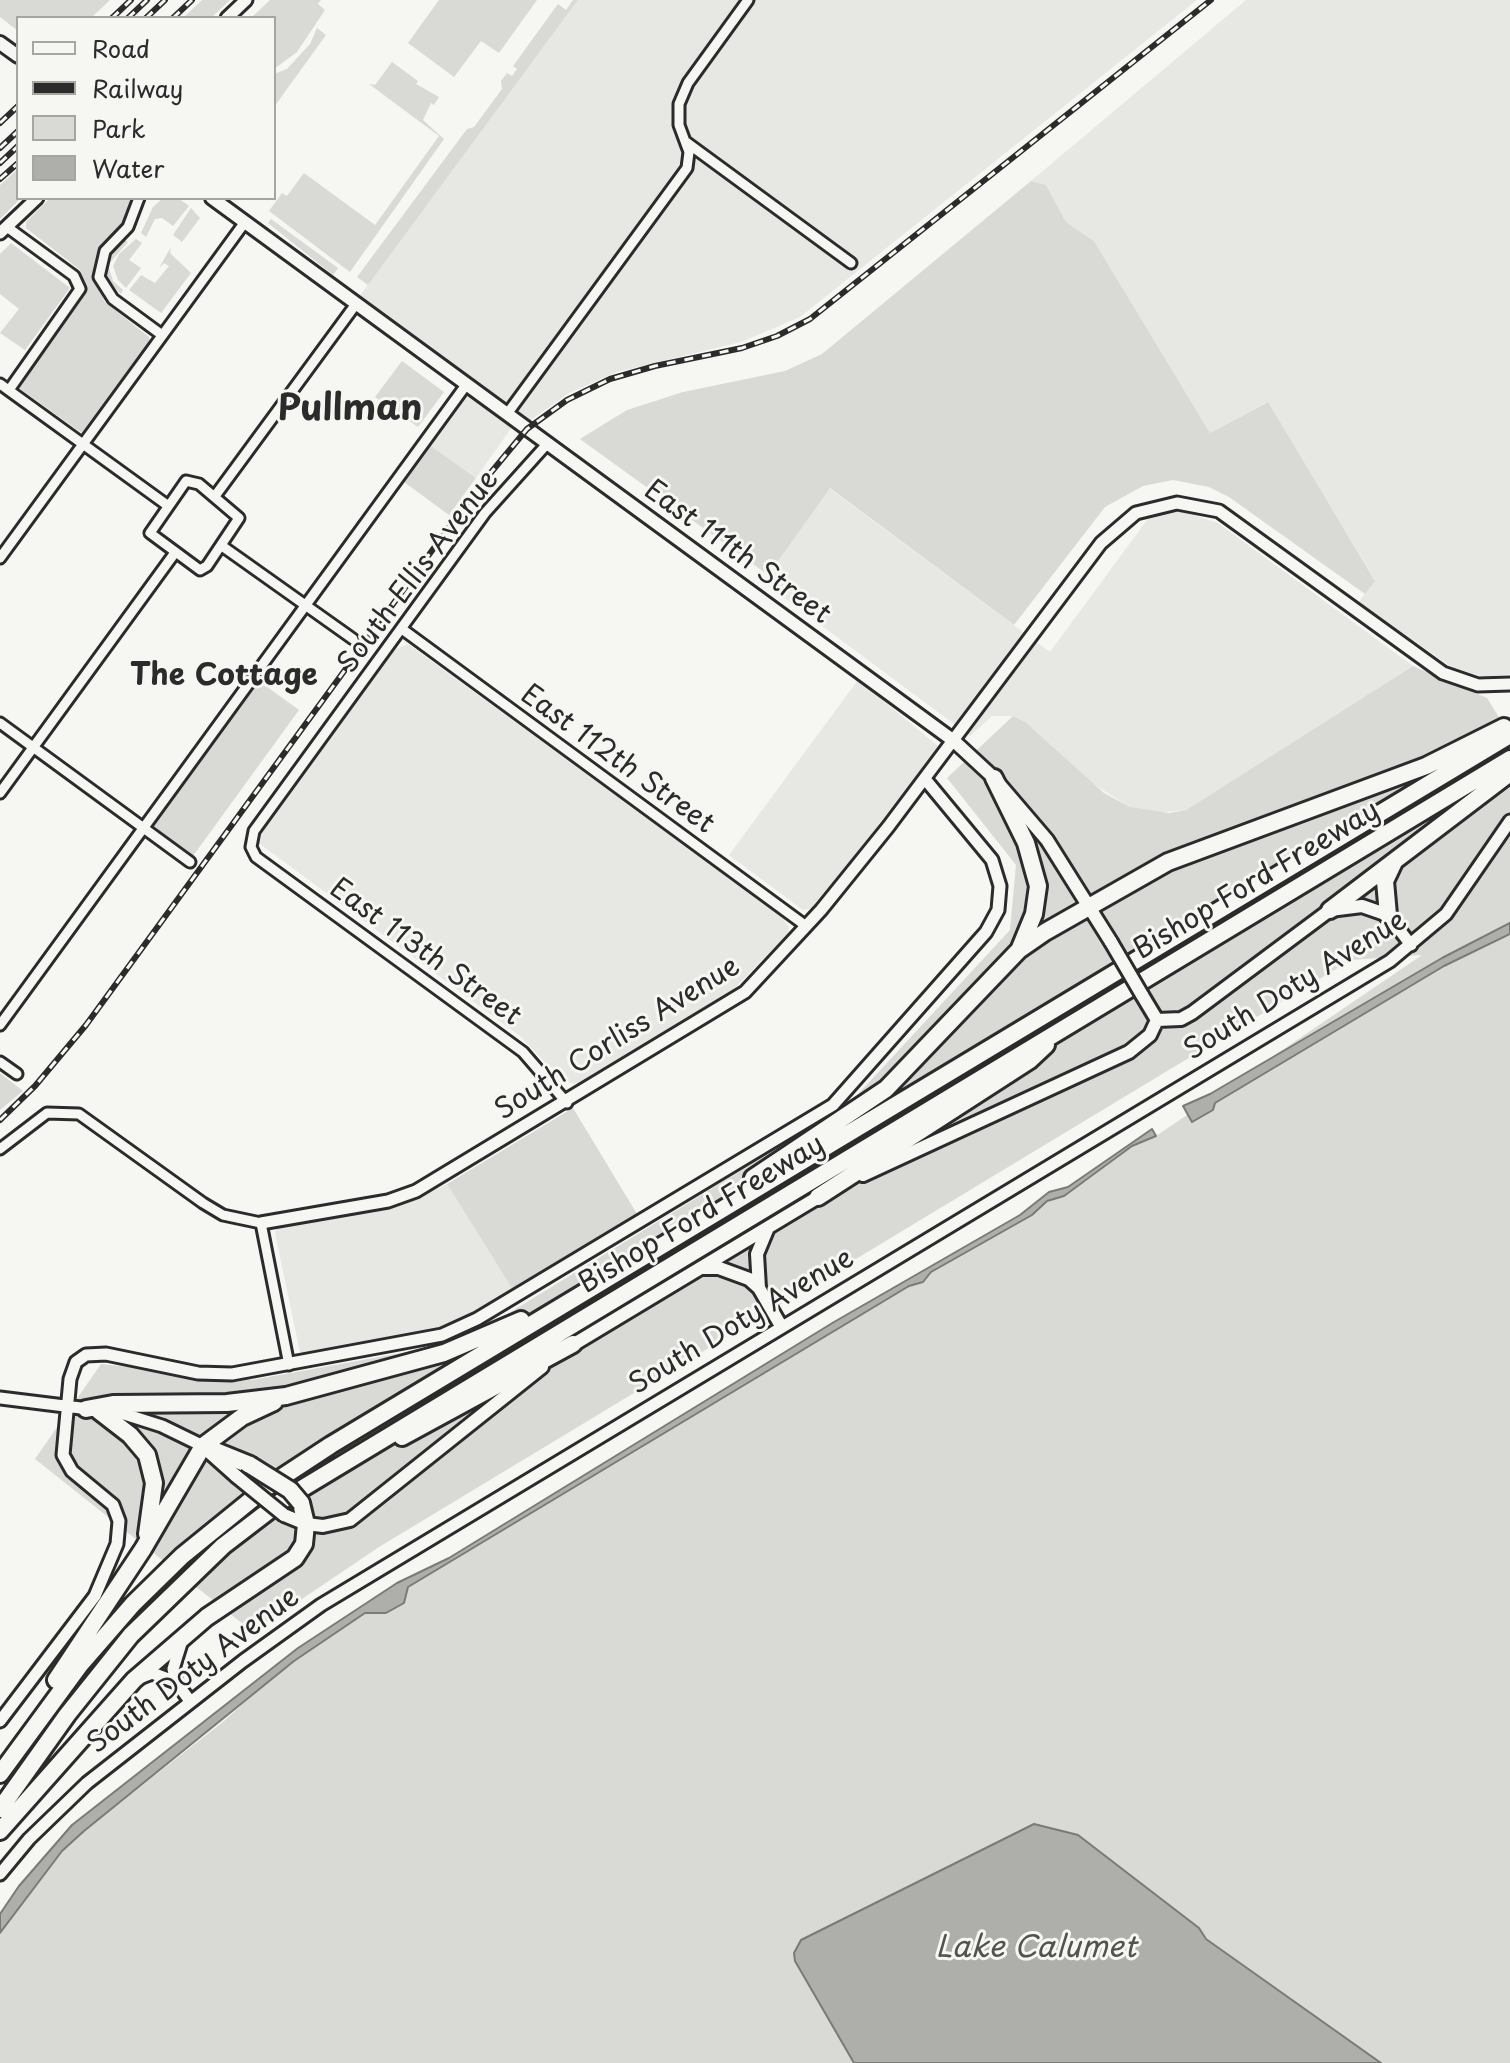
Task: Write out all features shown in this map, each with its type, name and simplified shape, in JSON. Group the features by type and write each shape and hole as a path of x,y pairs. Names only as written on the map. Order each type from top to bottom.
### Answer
{"highway":[{"path":"706,1218 743,1185 886,1089 1019,950 1088,907 1168,862 1426,766 1510,725"},
{"name":"Bishop Ford Freeway","path":"0,1774 80,1665 133,1604 230,1515 331,1445 1510,735"},
{"name":"Bishop Ford Freeway","path":"0,1809 102,1670 162,1603 252,1523 348,1457 1510,759"},
{"path":"1330,910 1510,773"},
{"path":"994,778 1026,843 1036,876 1037,904 1019,950"},
{"path":"1388,915 1385,881 1395,860"},
{"path":"818,1197 1030,1060 1067,1024"},
{"path":"93,1410 113,1404 227,1403 286,1396 444,1353 515,1322 554,1311"},
{"path":"348,1457 404,1436 573,1344"},
{"path":"22,1743 48,1691 143,1549 203,1446 242,1417 286,1396"},
{"path":"93,1410 141,1446 152,1469 154,1498 143,1549"},
{"path":"0,1831 134,1680 184,1636 295,1558 304,1544 306,1524 301,1503 290,1490 243,1470 203,1446"}],"main road":[{"name":"East 111th Street","path":"215,200 954,741 994,778 1047,840 1157,1020"},
{"path":"243,1470 284,1515 306,1524 338,1524 369,1508 573,1344 818,1197 1129,1052 1150,1035 1157,1020 1181,1019 1192,1013 1330,910 1362,906 1388,915"},
{"path":"770,1226 757,1254 759,1288 781,1326"},
{"path":"700,1268 731,1271 759,1288"}],"street":[{"path":"229,16 246,0"},
{"path":"507,414 684,172 689,160 678,115 683,93 748,0"},
{"path":"686,142 851,263"},
{"path":"35,200 3,230 80,284 78,295 4,387 167,505"},
{"path":"140,200 128,227 105,251 99,277 113,299 162,335"},
{"path":"0,558 245,222"},
{"path":"215,496 356,304"},
{"path":"0,1025 466,385"},
{"name":"South Ellis Avenue","path":"251,847 254,831 485,513 547,444"},
{"path":"189,480 215,496 239,518 222,546 200,570 174,554 150,533 167,505 189,480"},
{"path":"954,741 1108,535 1136,513 1177,503 1204,506 1234,521 1443,673 1478,685 1510,684"},
{"path":"222,546 353,639"},
{"path":"0,793 174,554"},
{"name":"East 112th Street","path":"402,629 806,926"},
{"path":"0,723 190,862"},
{"name":"South Corliss Avenue","path":"261,1223 403,1196 567,1103 728,1006 767,971 806,926 954,741"},
{"path":"0,1721 95,1596 117,1544 119,1521 113,1505 72,1471 63,1455 66,1407 76,1362 93,1353 215,1375 289,1365 458,1329 838,1101 986,932 998,910 1000,886 992,860 925,779"},
{"name":"South Doty Avenue","path":"0,1874 29,1839 87,1783 190,1701 321,1605 1372,972 1411,945 1446,914 1510,821"},
{"name":"East 113th Street","path":"251,847 256,857 523,1052 567,1103"},
{"path":"1388,915 1411,945"},
{"path":"0,1062 17,1074"},
{"path":"0,1149 47,1113 79,1114 223,1215 261,1223 289,1365"},
{"path":"0,1398 93,1410 162,1426 203,1446"},
{"path":"184,1636 173,1669 176,1682 190,1701"},
{"path":"134,1680 152,1673 176,1682"}],"shaded area":[{"path":"578,0 1197,0 800,317 741,342 617,372 569,393 531,420 359,297"},
{"path":"1246,0 1510,0 1510,674 1485,677 1453,668 1359,602 1375,580 1267,402 1210,433 1094,241 1066,222 1046,185 1031,181"},
{"path":"461,390 512,427 476,478 424,441"},
{"path":"829,488 1050,652 1150,516 1181,511 1218,523 1413,666 1186,810 1156,813 1130,807 1087,780 1013,716 992,716 970,736 763,582"},
{"path":"408,644 781,916 789,927 788,933 733,990 578,1084 564,1082 520,1036 260,844 261,834 394,650"},
{"path":"858,680 938,746 857,853 811,908 803,910 729,855"},
{"path":"447,1184 513,1290 447,1328 309,1354 300,1352 275,1233 277,1228 406,1202"}],"green space":[{"path":"0,0 110,0 93,16 16,16 16,29 0,17"},
{"path":"202,0 230,0 213,16 185,16"},
{"path":"270,0 321,0 318,4 325,10 297,52 276,68 276,16 253,16"},
{"path":"439,0 537,0 499,53 481,41 454,77 408,43"},
{"path":"573,0 578,0 368,285 357,277 467,129 474,127 502,89 501,81 507,73 512,76 517,69 513,66 558,4 566,10"},
{"path":"317,28 326,35 276,104 276,73 287,69 310,44"},
{"path":"392,62 418,81 416,84 439,97 434,105 431,103 423,120 444,139 350,272 269,211 282,193 287,196 304,173 375,225 439,136 369,84 375,85"},
{"path":"16,171 16,200 19,200 0,219 0,185"},
{"path":"1031,181 1046,185 1066,222 1094,241 1210,433 1268,402 1375,581 1365,594 1229,497 1209,487 1173,480 1143,486 1105,507 1014,625 830,488 768,575 580,439 627,410 683,392 785,371 822,354"},
{"path":"48,200 133,200 126,218 98,249 92,276 105,302 149,337 150,342 83,434 19,388 87,291 80,270 26,228 26,222"},
{"path":"161,200 181,200 189,206 173,226 162,218 155,219 146,237 141,233 153,207"},
{"path":"191,208 200,218 182,242 173,235"},
{"path":"271,219 338,268 333,275 268,223"},
{"path":"123,238 128,242 108,265 113,281 123,290 121,294 108,280 104,268 107,255"},
{"path":"136,239 142,243 129,260 141,268 126,288 118,280 113,266 119,254"},
{"path":"11,243 70,288 25,350 0,333 19,309 0,294 0,254"},
{"path":"171,247 170,253 191,273 161,313 129,290 141,275 155,283 169,266 164,263 159,268"},
{"path":"402,361 444,392 418,427 375,397"},
{"path":"431,446 476,478 449,515 404,482"},
{"path":"1413,666 1487,698 1510,735 1510,2063 1381,2063 1206,1938 1199,1928 1078,1836 1034,1824 801,1940 840,2037 854,2063 0,2063 0,1933 62,1851 224,1721 273,1676 365,1613 386,1613 404,1603 408,1587 909,1286 922,1282 931,1272 1032,1215 1047,1201 1085,1182 1132,1146 1156,1136 1422,955 1351,960 379,1547 253,1632 35,1459 101,1364 252,1380 423,1349 509,1313 848,1105 1010,930 1016,865 947,778 1013,716 1025,722 1104,793 1130,807 1169,813 1186,810"},
{"path":"259,681 299,710 193,856 153,826"},
{"path":"0,1073 23,1091 0,1110"},
{"path":"573,1108 637,1214 513,1290 447,1184"}],"water":[{"path":"1510,923 1510,934 1444,966 1215,1103 1213,1110 1192,1122 1183,1106 1210,1094 1442,958"},
{"path":"1152,1129 1156,1136 1132,1146 1064,1196 1047,1201 1032,1215 931,1272 923,1282 909,1286 408,1587 404,1603 386,1613 365,1613 294,1661 62,1851 0,1933 0,1914 19,1886 72,1825 298,1648 397,1583 449,1558 834,1322 1020,1215 1049,1192 1068,1187"},
{"name":"Lake Calumet","path":"1034,1824 1078,1835 1199,1928 1206,1939 1381,2063 854,2063 795,1961 794,1953 801,1940"}],"railway":[{"path":"114,16 131,0"},
{"path":"130,16 147,0"},
{"path":"148,16 165,0"},
{"path":"175,16 192,0"},
{"path":"0,1120 35,1086 86,1025 474,493 527,429 567,400 610,379 742,348 777,336 810,319 1211,0"},
{"path":"0,123 16,108"},
{"path":"0,148 16,133"},
{"path":"0,163 16,148"},
{"path":"0,179 16,165"}],"district":[{"name":"Pullman","path":"350,410"},
{"name":"The Cottage","path":"224,677"}]}
